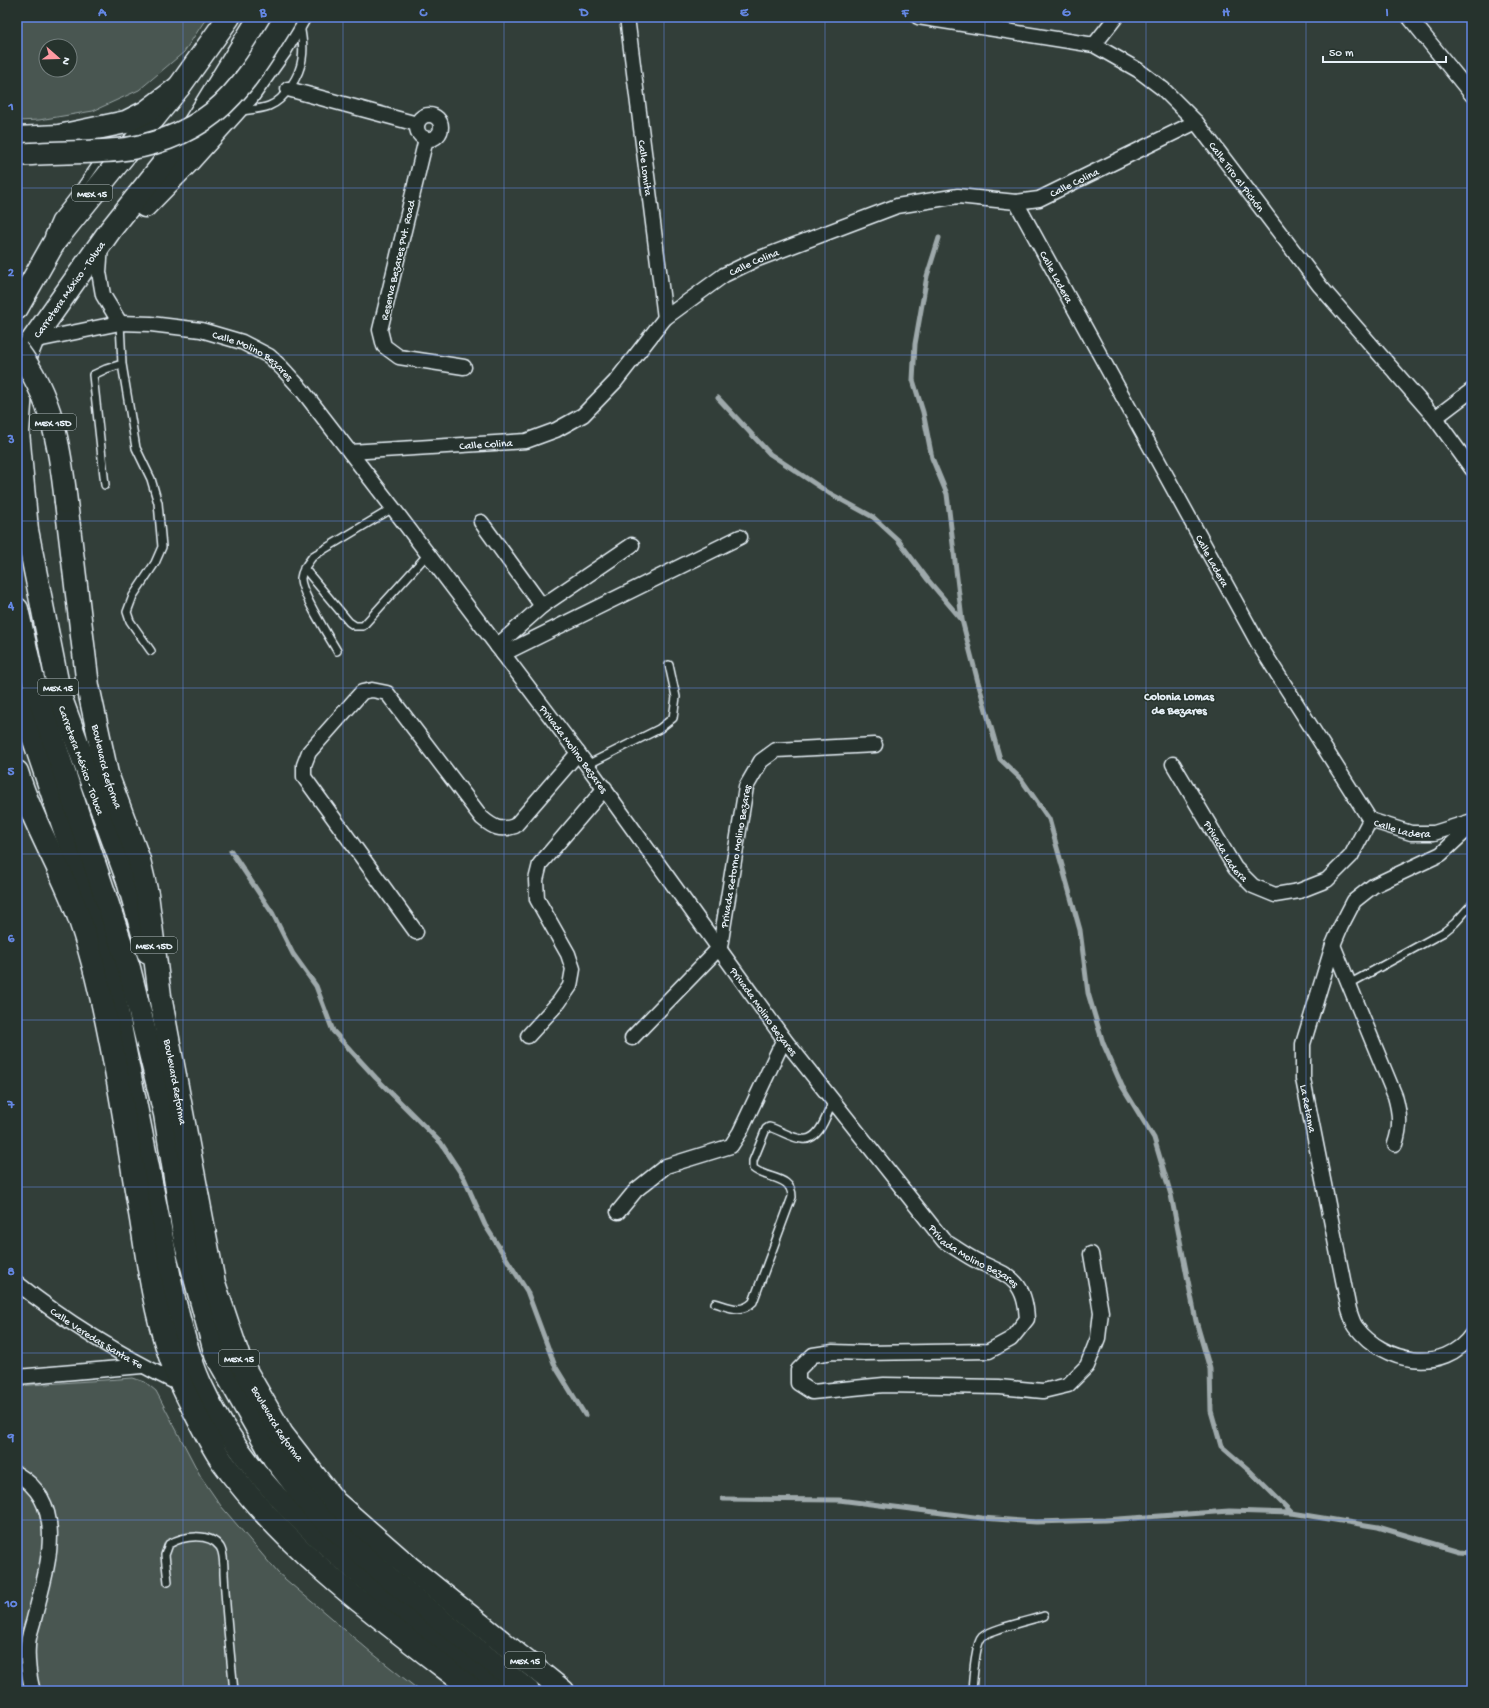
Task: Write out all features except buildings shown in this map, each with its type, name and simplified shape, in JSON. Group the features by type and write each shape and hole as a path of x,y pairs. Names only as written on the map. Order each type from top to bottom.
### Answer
{"main road":[{"name":"MEX 15","path":"21,300 59,235 179,87 229,17"},
{"name":"Carretera México - Toluca","path":"160,996 128,881 95,796 60,696 27,530 18,432 24,352 106,236 191,129 260,17"},
{"path":"106,236 142,210 187,163 262,78 295,17"},
{"path":"17,155 118,150 158,142 184,131 213,113 239,86 295,17"},
{"path":"17,138 59,136 122,127 146,112 179,87"},
{"path":"17,387 24,352"},
{"name":"Boulevard Reforma","path":"24,352 51,412 61,456 88,686 107,774 139,860 147,894 160,996 214,1283 240,1361 282,1434 336,1502 409,1567 563,1691"},
{"path":"17,609 32,676 128,968 165,1114 185,1241 216,1355 274,1458 315,1511 390,1579 528,1691"},
{"path":"17,693 66,836 91,893 102,930 175,1299 187,1345 201,1382 219,1418 240,1450 289,1509 336,1556 502,1691"},
{"path":"17,772 39,830 67,888 79,917 91,956 101,994 121,1099 156,1310 168,1353 201,1425 221,1459 243,1488 276,1525 316,1565 354,1598 475,1691"}],"street":[{"name":"Calle Lomita","path":"627,17 665,318"},
{"name":"Calle Tiro al Pichón","path":"918,17 1094,45 1138,70 1163,88 1196,122 1320,286 1435,418 1472,469"},
{"path":"1094,45 1116,17"},
{"path":"1410,17 1472,95"},
{"path":"288,90 417,124"},
{"path":"429,115 440,121 441,130 433,139 426,139 420,135 417,124 422,118 429,115"},
{"name":"Calle Colina","path":"350,452 526,441 556,430 583,415 615,382 665,318 724,275 755,260 897,206 958,196 1016,202 1039,199 1196,122"},
{"name":"Reserva Bezares Pvt. Road","path":"426,139 380,330 384,346 399,357 464,367"},
{"name":"Calle Ladera","path":"1016,202 1258,643 1370,820 1411,833 1434,833 1472,821"},
{"path":"106,236 100,272 103,295 120,323"},
{"name":"Calle Molino Bezares","path":"24,352 120,323 151,324 201,330 242,342 269,356 302,390 350,452"},
{"path":"1435,418 1472,390"},
{"name":"Privada Molino Bezares","path":"350,452 588,765 720,947 784,1039 944,1241 976,1260 1013,1279 1026,1301 1027,1319 1011,1338 989,1351 833,1352 813,1355 798,1370 798,1383 812,1392 884,1385 999,1387 1043,1391 1068,1385 1087,1366 1098,1338 1101,1312 1091,1254"},
{"path":"481,522 542,606"},
{"path":"500,650 740,536"},
{"path":"500,650 542,606 632,545"},
{"path":"416,932 304,777 304,765 309,752 362,692 372,690 387,693 482,818 490,825 503,830 515,826 578,752"},
{"name":"Privada Retorno Molino Bezares","path":"720,947 746,787 761,761 776,750 875,745"},
{"name":"Privada Ladera","path":"1173,764 1235,868 1253,886 1275,895 1299,891 1327,880 1351,856 1370,820"},
{"path":"528,1036 559,1002 570,986 573,969 568,954 537,899 536,880 540,864 605,788"},
{"name":"La Retama","path":"1472,825 1441,854 1373,886 1354,901 1333,945 1303,1044 1303,1079 1349,1310 1355,1326 1369,1341 1392,1355 1419,1361 1448,1355 1467,1341 1472,1334"},
{"path":"1333,945 1396,1096 1400,1116 1400,1130 1395,1144"},
{"path":"632,1038 720,947"},
{"path":"618,1212 636,1190 666,1166 731,1146 740,1132 784,1039"},
{"name":"Calle Veredas Santa Fe","path":"17,1283 66,1319 142,1366 182,1385"},
{"path":"17,1377 142,1366"},
{"path":"17,1474 37,1489 48,1509 51,1537 45,1572 28,1645 33,1691"}],"lane":[{"path":"231,113 269,106 288,90 298,72 302,60 303,38 295,17"},
{"path":"21,300 56,219 75,195 110,144"},
{"path":"120,323 122,364 136,448 151,479 158,503 161,551 155,563 133,596 127,612 130,621 151,651"},
{"path":"105,485 93,376 106,369 122,364"},
{"path":"337,651 306,597 301,579 304,568 313,556 393,508"},
{"path":"304,568 348,622 355,626 363,626 428,554"},
{"path":"588,765 659,729 673,718 676,697 669,666"},
{"path":"1349,984 1444,932 1455,923 1472,904"},
{"path":"715,1303 738,1310 744,1309 753,1302 792,1197 792,1188 787,1183 759,1173 753,1168 753,1161 766,1129 769,1127 800,1139 808,1140 816,1134 833,1100"},
{"path":"168,1582 165,1555 169,1544 178,1539 201,1536 212,1540 221,1548 224,1566 226,1618 234,1691"},
{"path":"972,1691 978,1646 982,1637 990,1633 1044,1616"}],"shaded area":[{"path":"17,17 207,17 184,52 139,90 93,111 39,120 17,121"},
{"path":"133,1378 145,1382 156,1391 201,1477 221,1506 278,1573 372,1653 420,1691 17,1691 17,1386"}],"waterway":[{"path":"939,238 927,276 915,344 913,380 923,412 932,458 947,494 962,620 978,682 1000,759 1021,779 1049,819 1080,930 1088,993 1103,1043 1122,1086 1154,1138 1171,1195 1196,1321 1210,1369 1211,1411 1221,1446 1251,1472 1292,1513"},
{"path":"718,398 770,454 829,493 873,517 898,540 928,580 962,620"},
{"path":"231,851 273,914 293,954 316,986 333,1031 376,1078 441,1143 464,1178 485,1225 527,1291 555,1366 585,1415"},
{"path":"723,1499 839,1500 982,1518 1036,1522 1105,1520 1229,1511 1292,1513 1378,1527 1459,1551 1472,1552"}],"district":[{"name":"Colonia Lomas de Bezares","path":"1179,703"}]}
